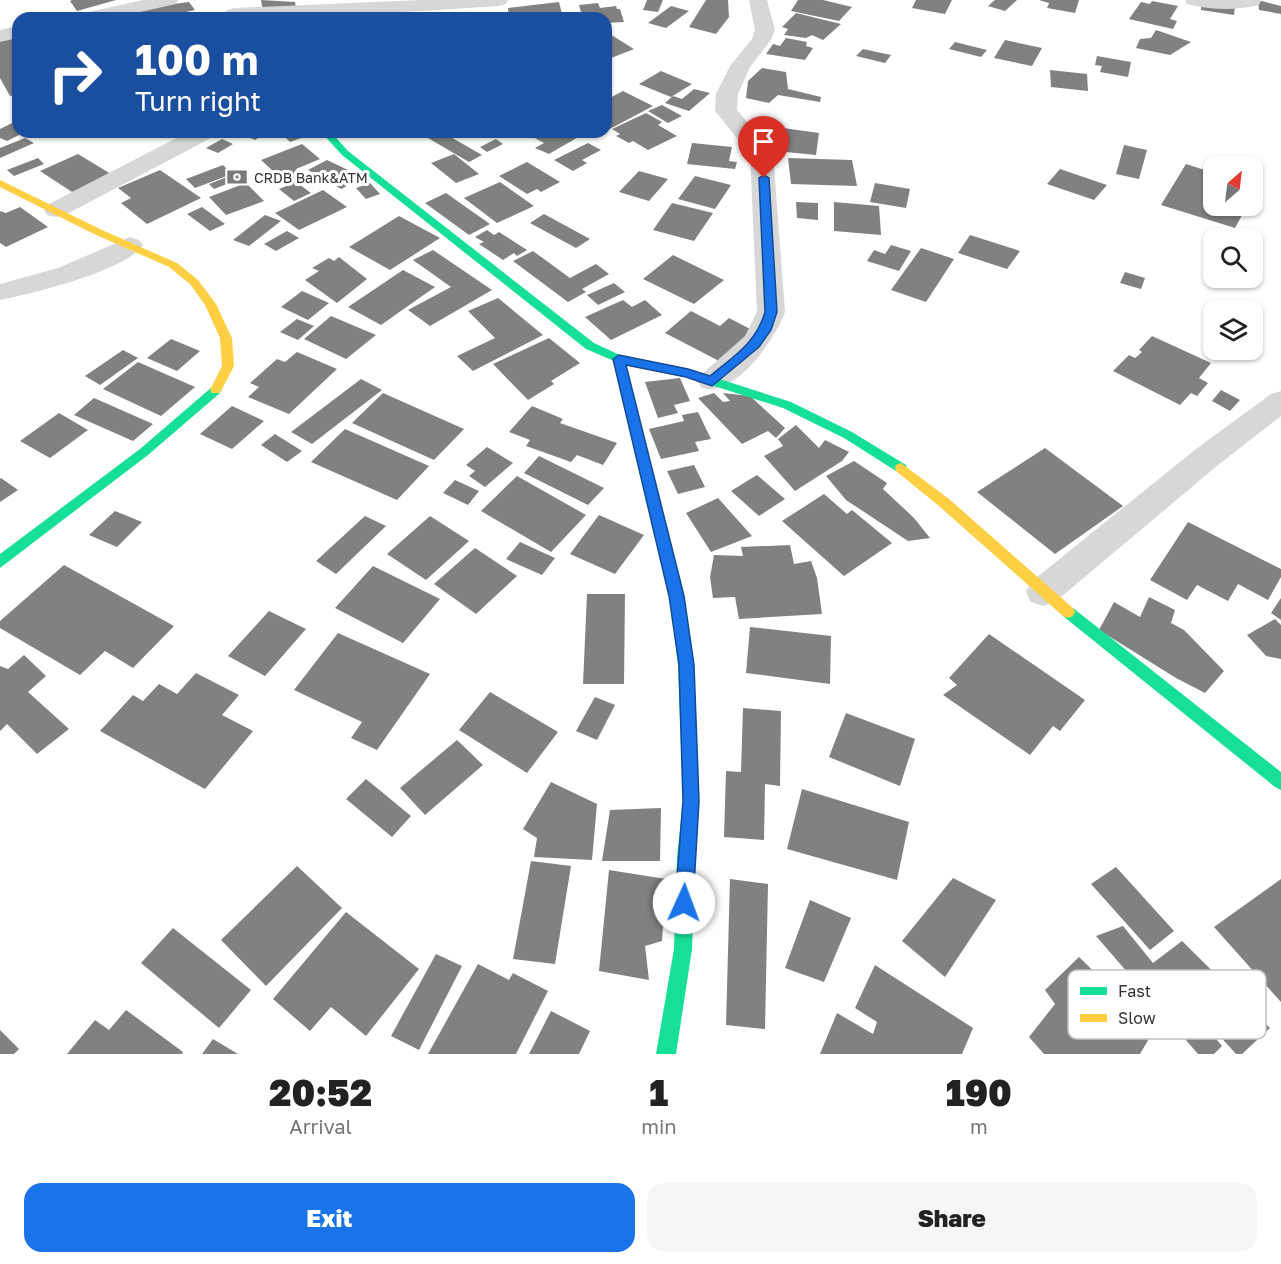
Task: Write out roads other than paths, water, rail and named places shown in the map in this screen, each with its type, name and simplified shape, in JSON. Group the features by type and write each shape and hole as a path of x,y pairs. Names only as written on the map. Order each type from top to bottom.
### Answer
{"street":[{"path":"114,12 169,0"},
{"path":"220,0 232,12"},
{"path":"313,12 499,0"},
{"path":"712,381 755,344 766,330 771,312 761,153 726,111 727,94 735,75 761,40 765,30 758,0"},
{"path":"1194,0 1227,4 1252,1"},
{"path":"56,210 194,138"},
{"path":"331,138 345,153 590,346 619,359 688,373 787,405 848,435 891,460 933,492 981,539 1043,592 1281,782"},
{"path":"0,183 98,232 173,265 194,282 210,304 226,338 228,366 216,390 144,452 0,562"},
{"path":"0,292 105,261 130,245"},
{"path":"619,359 677,596 686,665 691,801 686,857 683,949 666,1054"},
{"path":"1043,592 1207,456 1281,401"}],"place":[{"name":"CRDB Bank&ATM","path":"237,177"}]}
